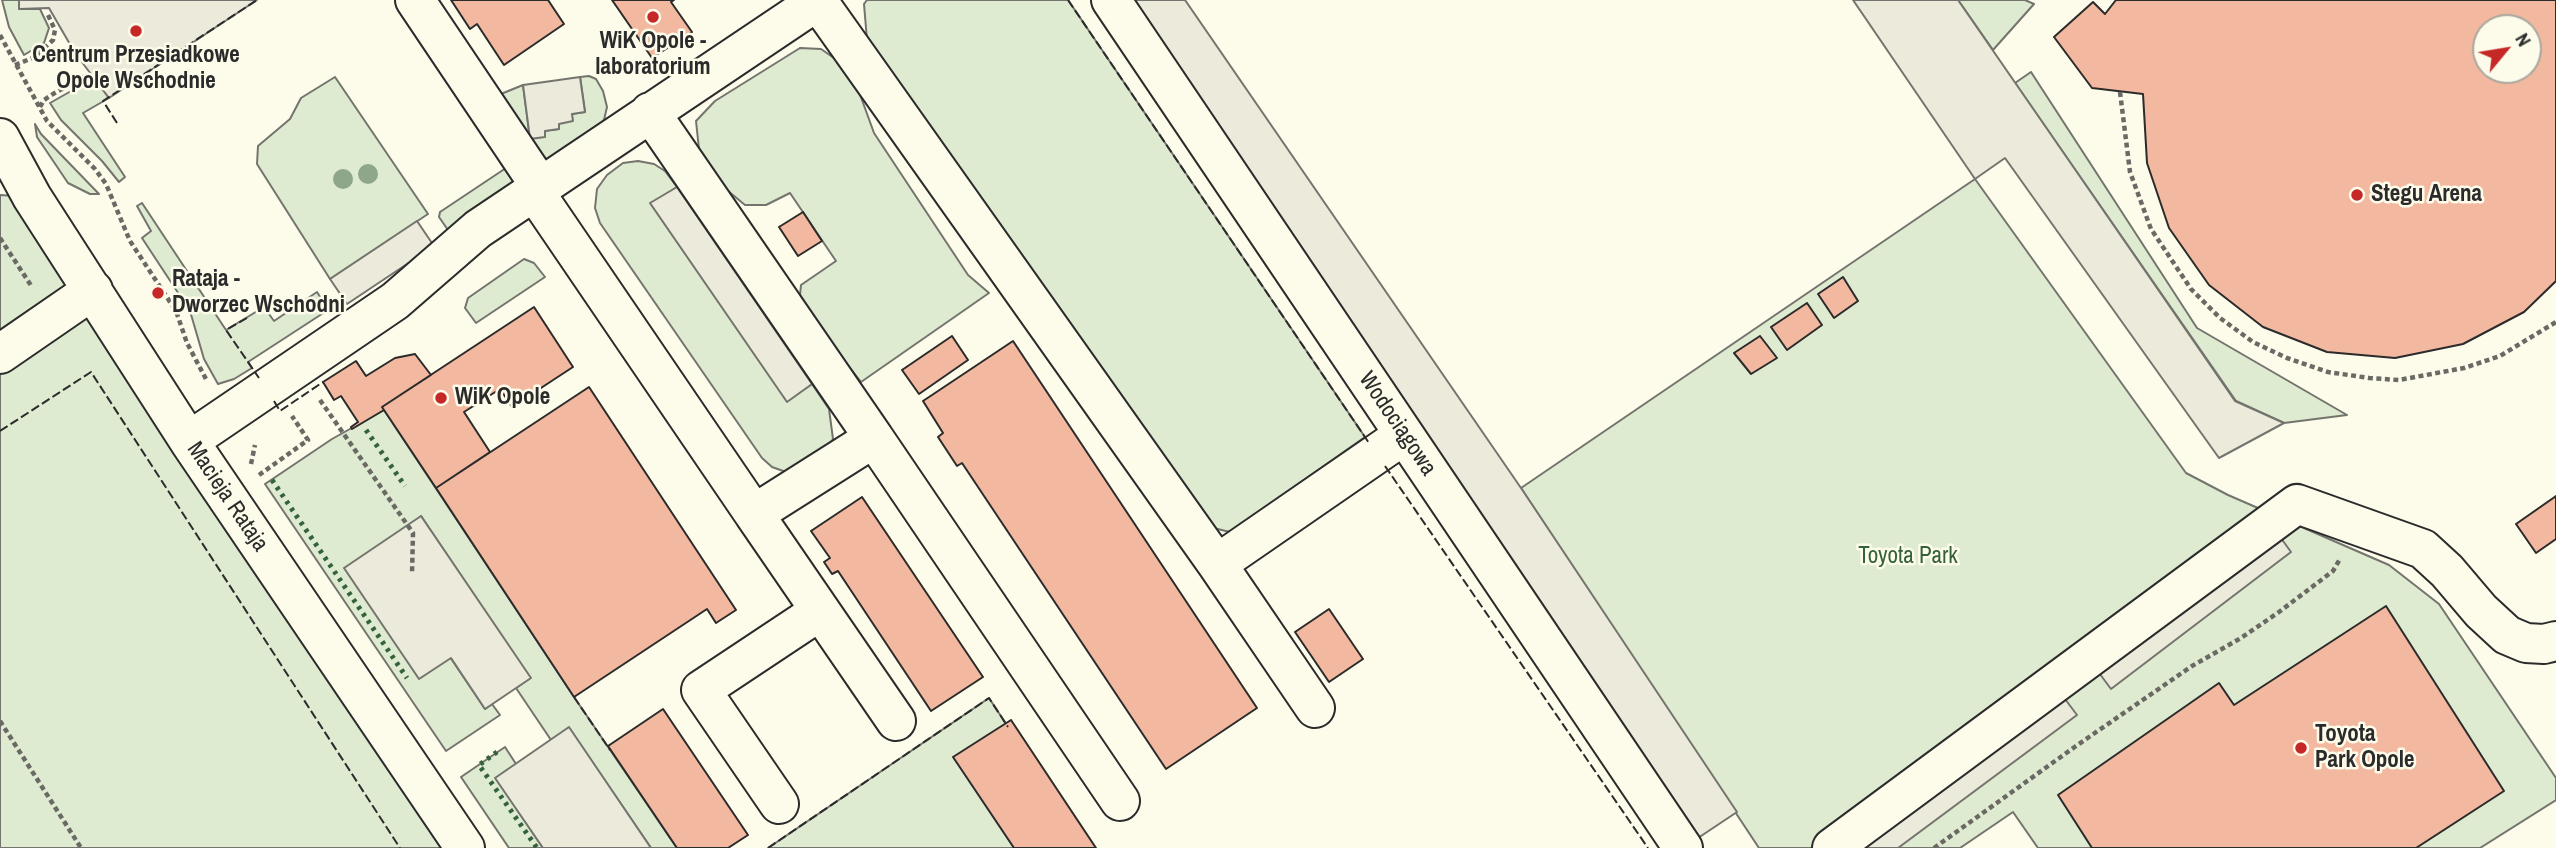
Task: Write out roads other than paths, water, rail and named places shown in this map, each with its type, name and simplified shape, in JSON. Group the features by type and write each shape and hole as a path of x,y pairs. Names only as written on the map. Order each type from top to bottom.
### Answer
{"street":[{"path":"415,0 537,189 896,721"},
{"path":"189,441 395,301 478,229 818,0 1217,564 1315,708"},
{"name":"Wodociągowa","path":"1111,0 1683,848"},
{"path":"650,112 1120,801"},
{"name":"Macieja Rataja","path":"0,138 32,197 189,441 465,848"},
{"path":"0,354 93,290"},
{"path":"1217,564 1404,435"},
{"path":"754,514 874,438"},
{"path":"1832,848 2297,504 2423,549 2507,635 2526,643 2544,644 2556,641"},
{"path":"779,804 701,690 820,611"}],"place":[{"name":"WiK Opole - laboratorium","path":"653,17"},
{"name":"Centrum Przesiadkowe Opole Wschodnie","path":"136,31"},
{"name":"Stegu Arena","path":"2357,195"},
{"name":"Rataja - Dworzec Wschodni","path":"158,293"},
{"name":"WiK Opole","path":"441,398"},
{"name":"Toyota Park Opole","path":"2301,748"}],"park label":[{"name":"Toyota Park","path":"1908,557"}]}
